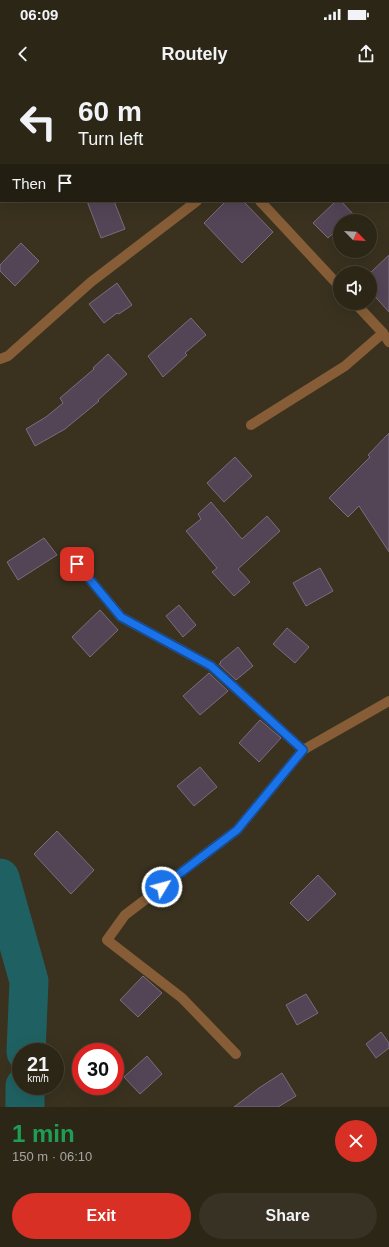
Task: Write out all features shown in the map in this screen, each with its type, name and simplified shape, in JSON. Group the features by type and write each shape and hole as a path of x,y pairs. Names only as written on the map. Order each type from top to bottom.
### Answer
{"street":[{"path":"0,359 8,356 91,282 196,202"},
{"path":"261,202 333,279"},
{"path":"362,310 383,333 389,342"},
{"path":"251,426 345,366 383,333"},
{"path":"77,564 121,617 211,666 303,750"},
{"path":"236,1054 182,998 107,940 125,915 237,830 303,750 389,701"}],"building":[{"path":"87,202 114,202 125,229 101,238"},
{"path":"225,202 244,202 273,232 242,263 204,223"},
{"path":"335,202 342,202 353,214 333,214 333,233 328,238 313,223"},
{"path":"21,243 39,261 15,286 0,271 0,265"},
{"path":"389,255 389,312 377,299 377,266"},
{"path":"117,283 132,305 119,314 117,313 104,323 89,304"},
{"path":"191,318 206,335 185,353 187,355 163,377 148,356"},
{"path":"108,354 127,374 98,400 99,401 65,429 35,446 26,429 46,417 63,403 60,398 94,369 93,368"},
{"path":"389,433 389,552 359,506 348,517 329,498 370,457 368,455"},
{"path":"235,457 252,476 224,502 207,483"},
{"path":"211,502 242,539 267,516 280,531 238,569 250,582 234,596 212,572 217,568 186,531 201,519 198,514"},
{"path":"44,538 57,555 18,580 7,562"},
{"path":"320,568 333,591 306,606 293,583"},
{"path":"179,605 196,625 183,637 166,616"},
{"path":"100,610 118,630 90,657 72,637"},
{"path":"287,628 309,647 295,663 273,644"},
{"path":"238,647 253,666 236,680 219,664"},
{"path":"209,673 228,691 200,715 183,696"},
{"path":"260,720 281,738 259,762 239,743"},
{"path":"200,767 217,787 194,806 177,786"},
{"path":"57,831 94,870 71,894 34,854"},
{"path":"318,875 336,894 308,921 290,903"},
{"path":"143,976 162,993 138,1017 120,1000"},
{"path":"306,994 318,1013 297,1025 286,1005"},
{"path":"381,1032 389,1043 389,1048 376,1058 366,1044"},
{"path":"147,1056 162,1074 140,1094 124,1077"},
{"path":"282,1073 296,1096 278,1107 234,1107 259,1088"}],"waterway":[{"path":"0,878 29,981 26,1043"},
{"path":"25,1095 25,1107"}],"route":[{"path":"77,564 121,617 211,666 303,750 237,830 162,887"}]}
